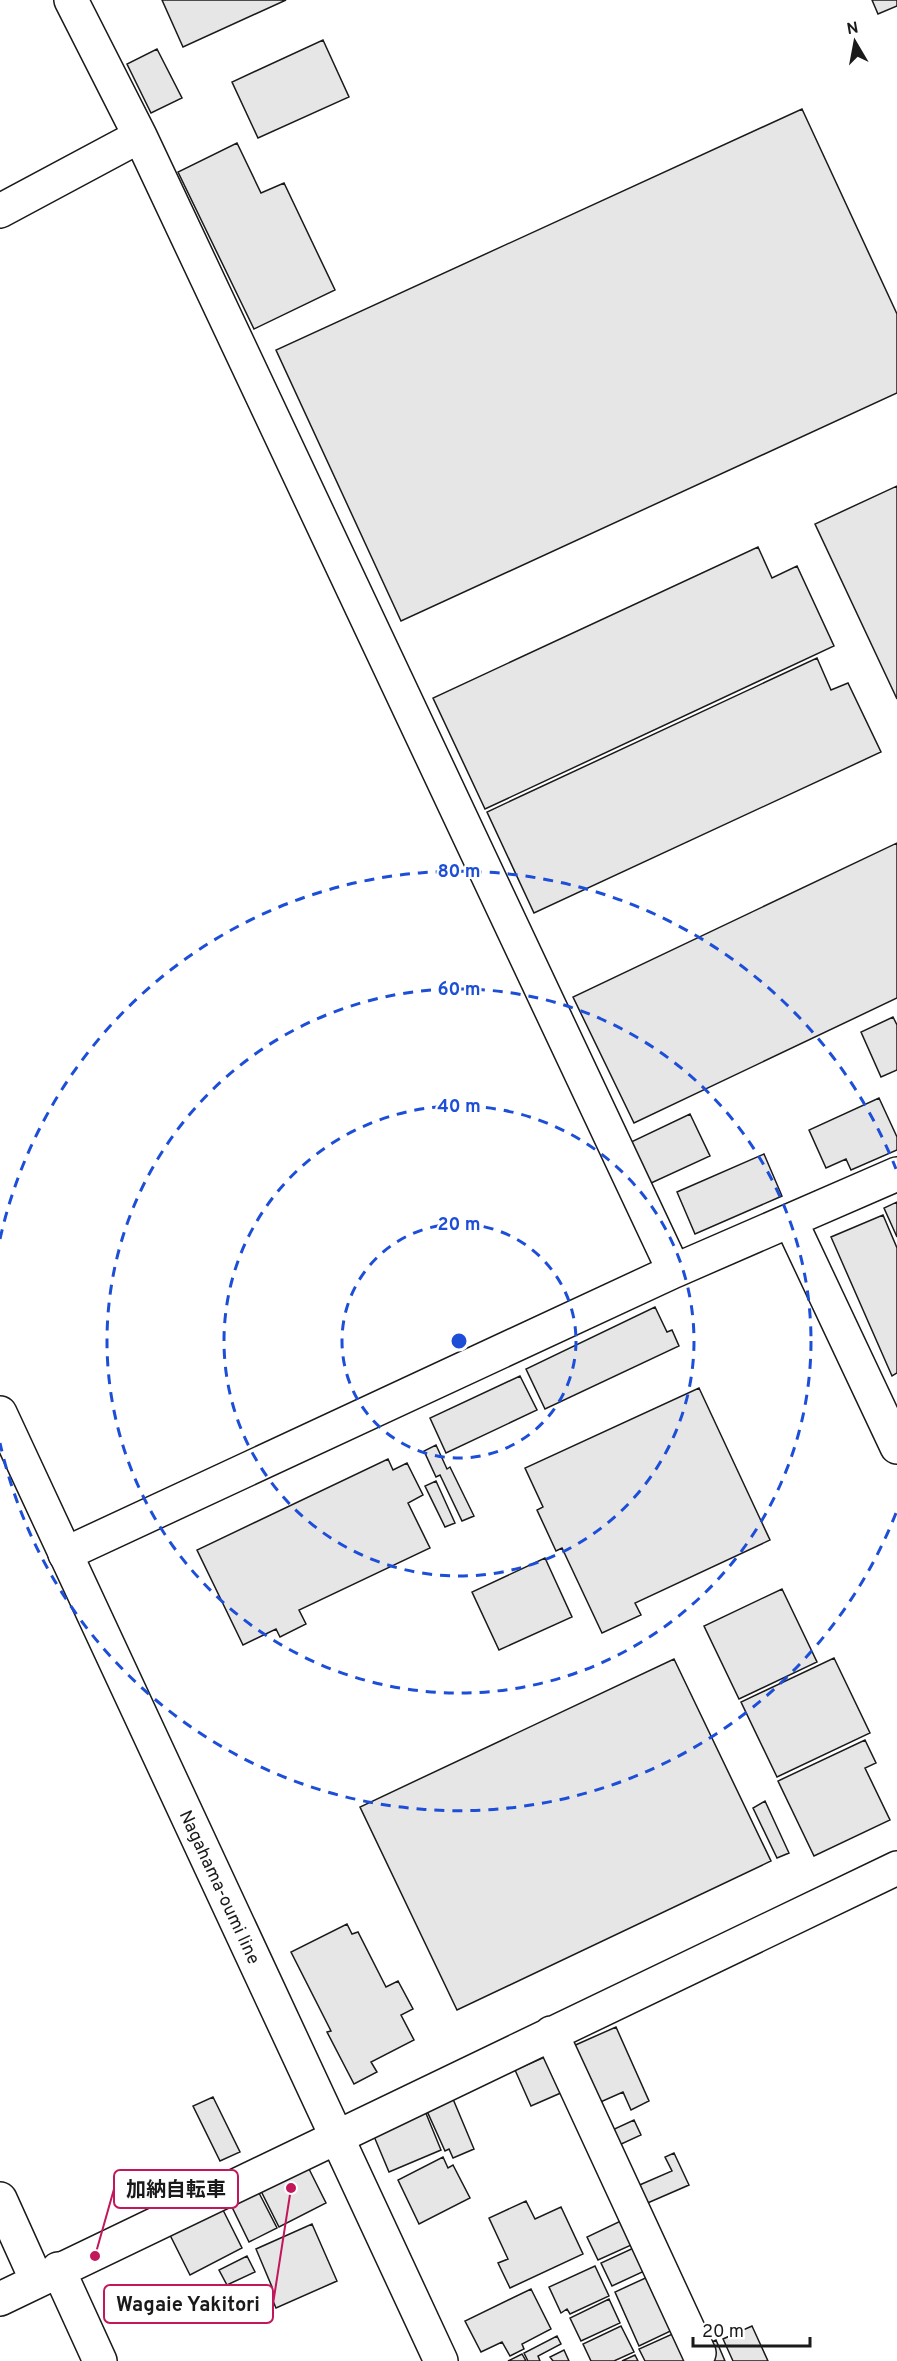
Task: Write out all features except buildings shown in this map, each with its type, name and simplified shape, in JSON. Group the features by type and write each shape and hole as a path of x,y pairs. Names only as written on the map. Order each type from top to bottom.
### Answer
{"street":[{"path":"70,0 140,136 674,1271"},
{"path":"0,211 140,136"},
{"path":"65,1554 674,1271 897,1174"},
{"path":"791,1222 897,1447"},
{"name":"Nagahama-oumi line","path":"0,1413 441,2361"},
{"path":"0,2299 897,1868"},
{"path":"551,2033 699,2353"},
{"path":"0,2199 100,2361"}],"place":[{"name":"Wagaie Yakitori","path":"291,2188"},
{"name":"加納自転車","path":"95,2256"}]}
